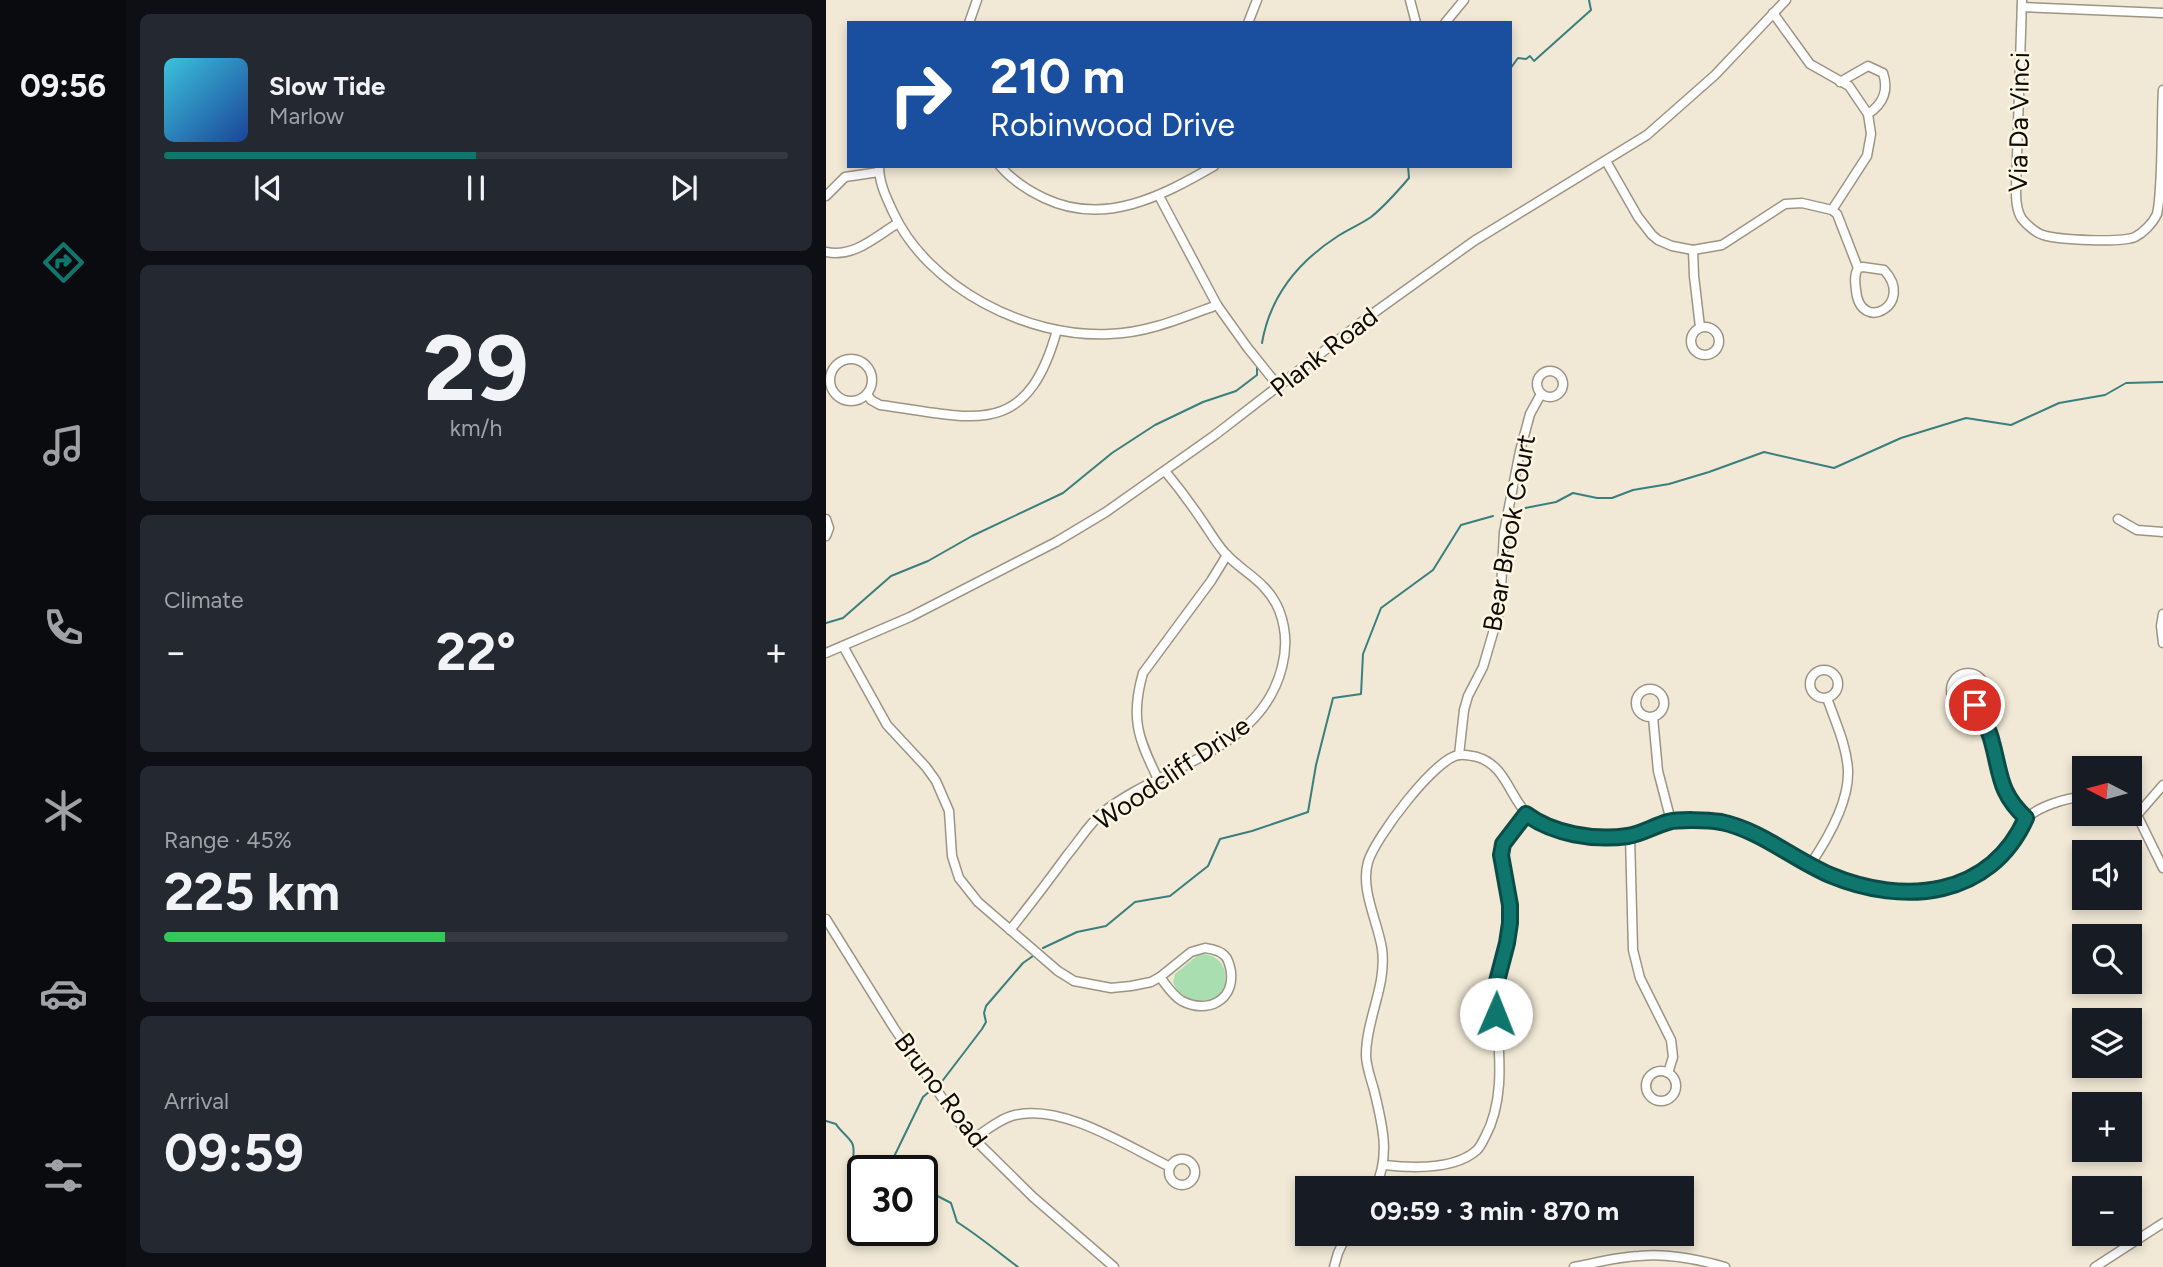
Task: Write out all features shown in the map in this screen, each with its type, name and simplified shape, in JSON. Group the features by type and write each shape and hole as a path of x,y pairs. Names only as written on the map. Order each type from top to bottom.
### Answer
{"street":[{"path":"970,21 977,0"},
{"path":"1249,21 1257,0"},
{"path":"1410,0 1415,21"},
{"path":"1447,21 1464,0"},
{"name":"Plank Road","path":"826,653 910,617 1056,542 1106,512 1474,241 1647,135 1723,67 1786,0"},
{"path":"2022,3 2163,13"},
{"name":"Via Da Vinci","path":"2022,3 2016,188 2021,217 2033,229 2043,235 2123,241 2137,236 2146,228 2158,213 2161,201 2163,90"},
{"path":"1773,13 1810,64 1849,86 1868,114 1871,134 1867,156 1832,210"},
{"path":"1840,82 1868,66 1883,73 1886,88 1884,97 1880,106 1868,114"},
{"path":"1606,161 1638,217 1652,235 1664,244 1692,250 1722,245 1785,204 1802,202 1832,210 1838,215 1858,268 1855,274 1856,294 1860,306 1867,311 1878,313 1892,301 1894,290 1889,275 1884,270 1858,268"},
{"path":"1005,168 1029,190 1056,204 1102,211 1159,197 1210,168"},
{"path":"826,197 845,177 879,169 883,191 898,223 928,261 961,290 995,309 1039,326 1106,335 1124,333 1170,323 1217,304"},
{"path":"1159,197 1217,304 1279,387"},
{"path":"826,252 844,254 853,251 898,223"},
{"path":"1692,250 1700,327"},
{"path":"867,394 880,405 969,417 991,415 1005,410 1028,394 1041,377 1057,330"},
{"path":"847,359 863,363 872,378 867,394 853,401 838,397 830,384 833,369 847,359"},
{"name":"Bear Brook Court","path":"1459,755 1464,710 1483,667 1500,609 1504,533 1520,451 1530,414 1541,394"},
{"name":"Woodcliff Drive","path":"1010,930 1101,814 1238,734 1263,709 1279,679 1286,643 1280,612 1268,591 1227,555 1165,471"},
{"path":"826,519 829,528 826,536"},
{"path":"2118,519 2137,530 2163,531"},
{"path":"1158,779 1140,742 1137,724 1138,691 1143,673 1227,555"},
{"path":"2163,614 2163,643"},
{"path":"843,646 887,725 936,781 950,811 952,856 959,878 978,902 1058,971 1074,981 1111,988 1151,982 1191,952 1205,948 1225,956 1231,977 1225,996 1211,1006 1181,1001 1160,977"},
{"path":"1962,673 1973,673 1984,685 1984,696 1975,705 1959,705 1951,695 1952,682 1962,673"},
{"path":"1810,865 1844,798 1848,772 1828,698"},
{"path":"1975,705 1990,735 2006,794 2013,806 2026,818"},
{"path":"1653,717 1658,771 1671,821"},
{"path":"1380,1176 1384,1165 1384,1138 1366,1057 1368,1030 1380,990 1383,968 1382,949 1368,891 1368,861 1418,788 1448,759 1459,755 1476,757 1493,765 1526,814 1546,826 1569,833 1604,837 1630,836 1671,821 1718,821 1741,828 1833,876 1868,887 1909,891 1951,887 1971,879 1990,867 2003,854 2020,832 2026,818 2056,802 2072,799"},
{"path":"2142,804 2163,785"},
{"path":"1384,1165 1422,1167 1459,1160 1477,1150 1494,1121 1499,1062 1496,985 1510,923 1510,905 1501,855 1503,844 1526,814"},
{"path":"2140,826 2163,868"},
{"path":"1630,836 1633,950 1640,978 1671,1040 1673,1058 1668,1073"},
{"name":"Bruno Road","path":"826,919 894,1028 973,1139 1033,1197 1114,1267"},
{"path":"973,1139 1013,1115 1043,1114 1069,1118 1170,1167"},
{"path":"2095,1267 2163,1223"},
{"path":"1334,1267 1341,1246"},
{"path":"1574,1267 1657,1255 1690,1258 1725,1267"}],"green space":[{"path":"1199,954 1211,956 1219,961 1224,969 1224,988 1218,996 1209,1001 1197,1002 1185,998 1173,982 1175,974"}],"waterway":[{"path":"1512,66 1518,58 1526,59 1530,56 1534,61 1591,10 1589,0"},
{"path":"1262,343 1272,310 1288,281 1324,246 1367,220 1381,208 1409,178 1408,168"},
{"path":"826,623 843,618 891,576 928,561 972,536 1063,493 1112,453 1155,425 1203,402 1236,391 1257,375 1257,368"},
{"path":"1520,509 1556,502 1573,493 1612,498 1633,490 1669,484 1709,472 1764,452 1834,468 1901,438 1966,418 2011,425 2059,403 2105,395 2126,383 2163,382"},
{"path":"1043,948 1077,932 1106,926 1135,902 1170,896 1208,866 1220,839 1308,812 1316,765 1333,698 1361,694 1363,654 1381,608 1433,570 1461,525 1493,516"},
{"path":"940,1084 982,1029 986,1022 986,1006 1023,963 1033,956"},
{"path":"895,1155 923,1097 930,1091"},
{"path":"826,1121 836,1124 850,1140 853,1155"},
{"path":"938,1196 951,1203 957,1222 1018,1267"}],"route":[{"path":"1496,1014 1498,971 1510,923 1510,905 1501,855 1503,844 1526,814 1546,826 1569,833 1604,837 1630,836 1671,821 1718,821 1754,834 1833,876 1868,887 1909,891 1951,887 1990,867 2020,832 2026,818 2013,806 2006,794 1988,728 1975,705"}]}
